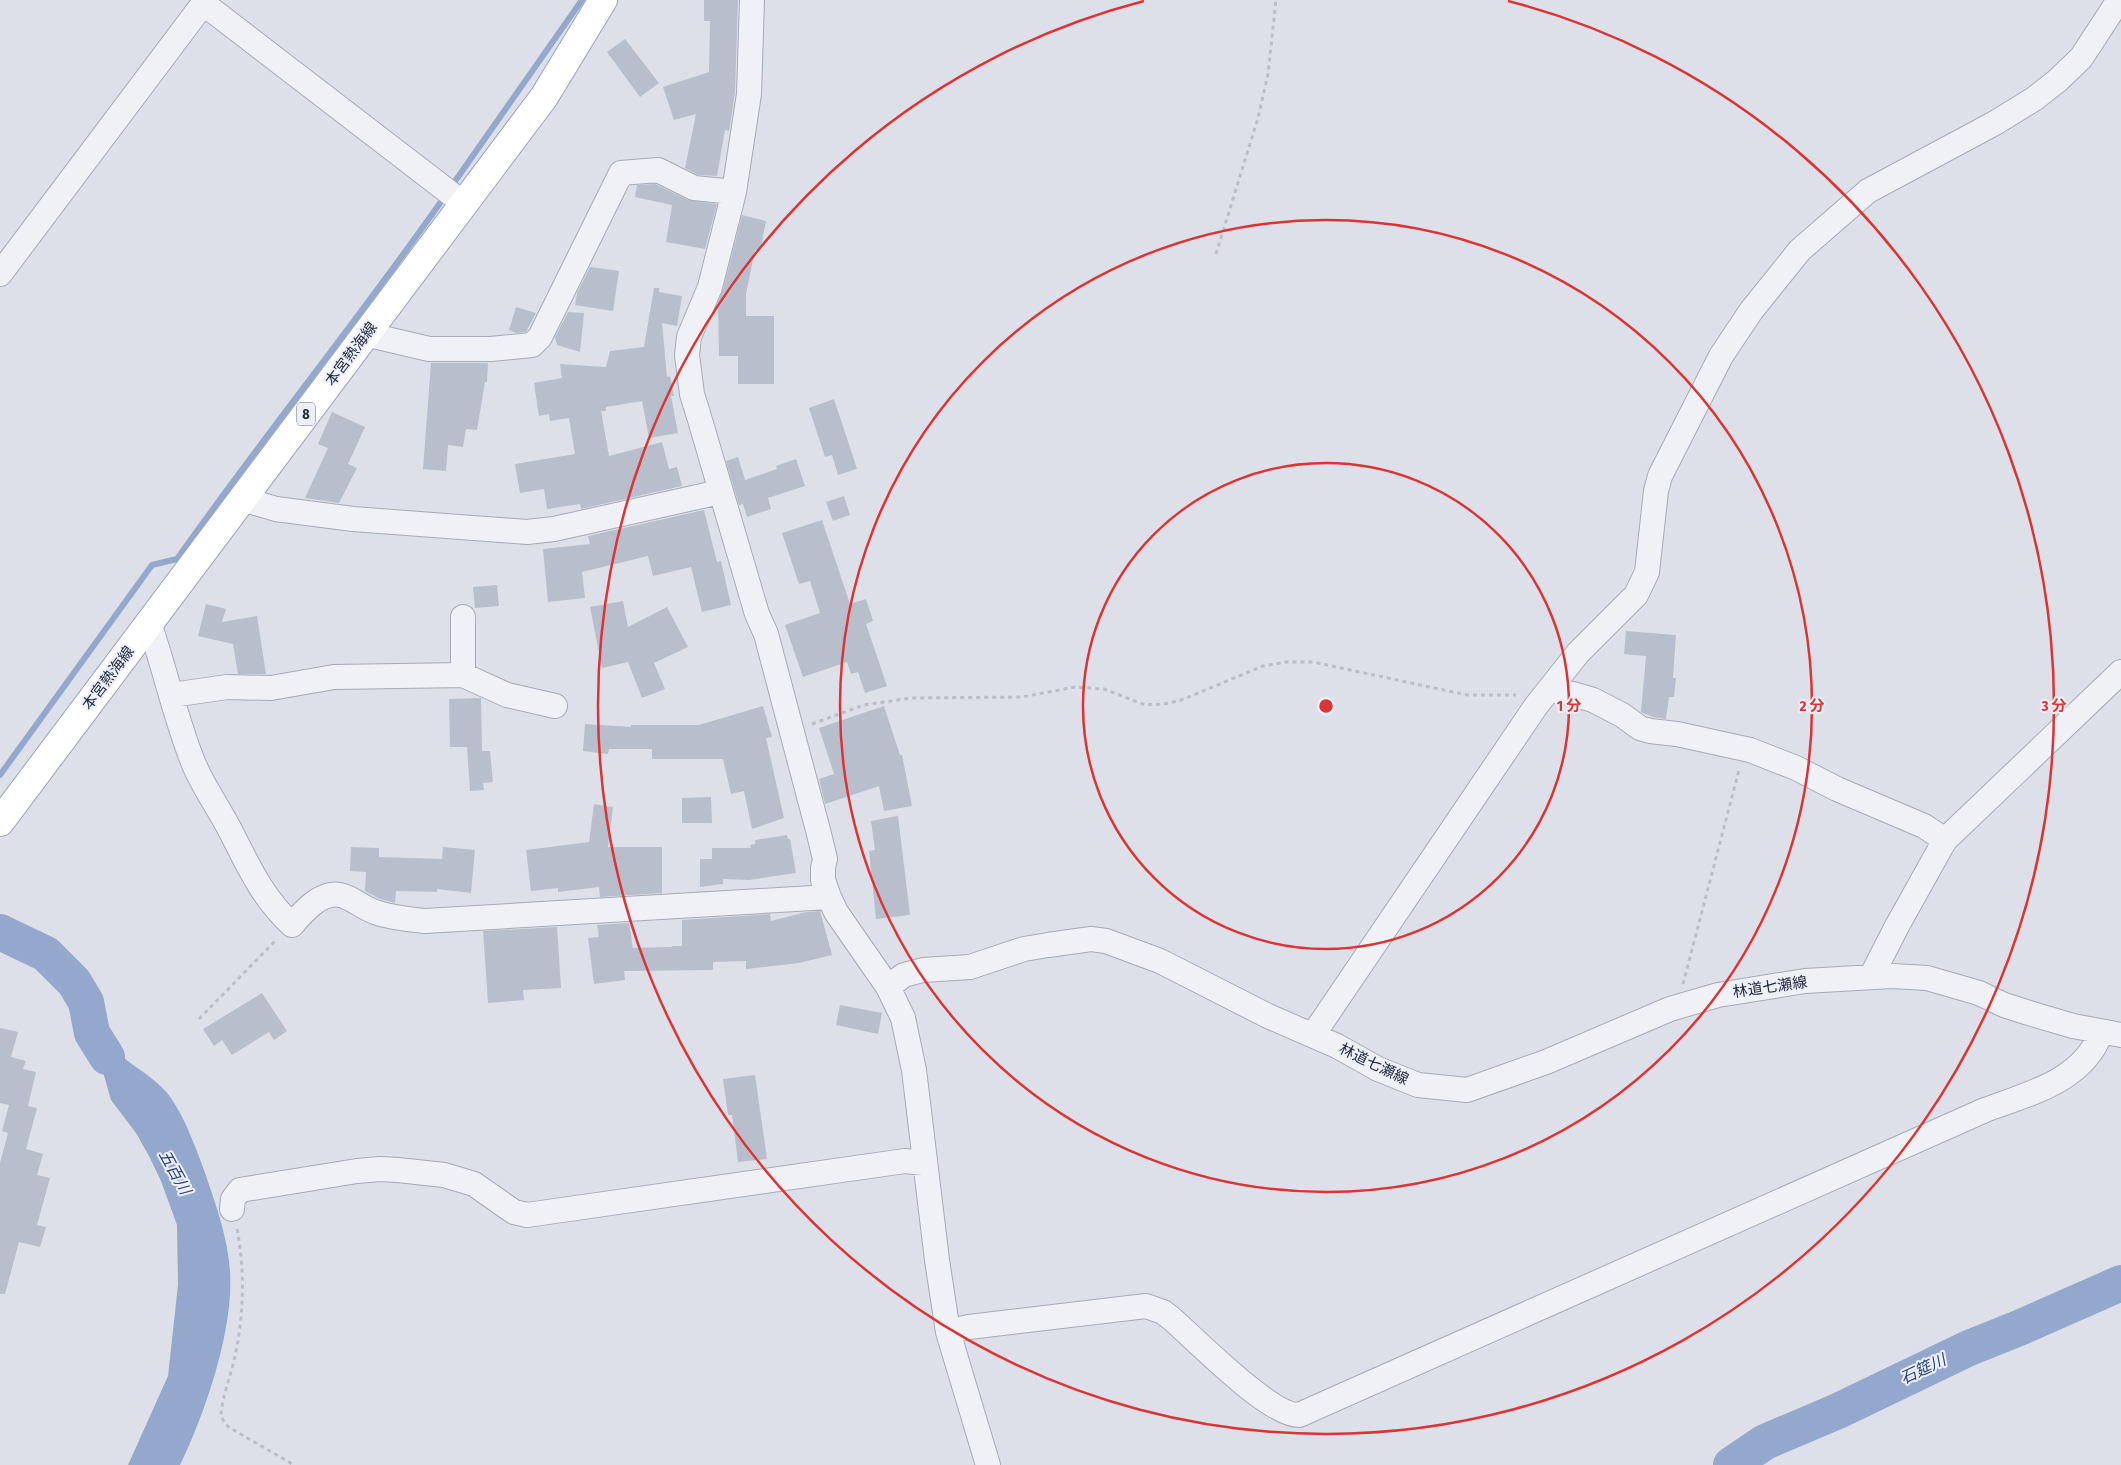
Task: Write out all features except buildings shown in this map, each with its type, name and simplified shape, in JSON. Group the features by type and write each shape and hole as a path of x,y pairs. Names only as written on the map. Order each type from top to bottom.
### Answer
{"main road":[{"name":"本宮熱海線","path":"0,822 544,97 603,0"}],"street":[{"path":"752,0 749,94 734,192 710,287 689,337 687,355 692,394 757,614 766,634 820,834 824,859 824,880 829,897 836,912 888,987 903,1018 920,1111 924,1163 948,1332 988,1465"},
{"path":"1313,1035 1546,695 1578,653 1626,606 1641,586 1647,572 1656,491 1668,459 1722,356 1751,311 1800,250 1868,191 1995,123 2057,82 2081,58 2119,0"},
{"path":"0,274 205,2 463,203"},
{"path":"365,334 429,349 491,349 532,345 540,337 621,173 658,170 694,188 734,192"},
{"path":"242,499 276,509 310,514 462,529 527,532 554,529 720,492"},
{"path":"463,617 463,675"},
{"path":"149,623 193,764 207,792 231,831 251,874 278,912 292,924 304,911 325,896 340,895 375,912 425,921 829,897"},
{"path":"1871,977 1945,840 2121,672"},
{"path":"172,695 227,687 271,688 334,677 463,675 507,695 555,706"},
{"path":"1546,695 1573,694 1593,700 1622,715 1640,728 1750,750 1796,768 1837,789 1924,826 1945,840"},
{"name":"林道七瀬線","path":"888,987 904,975 970,967 1024,949 1091,939 1106,941 1160,961 1236,1001 1313,1035 1378,1069 1418,1085 1467,1090 1546,1062 1680,1006 1718,995 1805,981 1907,976 1944,981 2029,1013 2111,1034"},
{"path":"948,1332 969,1327 1146,1306 1163,1312 1172,1319 1267,1401 1288,1414 1299,1415 1985,1110 2050,1085 2082,1063 2111,1034"},
{"path":"232,1209 233,1199 240,1190 380,1169 433,1173 452,1177 474,1184 514,1212 527,1215 905,1161 924,1163"}],"path":[{"path":"1216,254 1258,118 1268,74 1276,0"},
{"path":"792,732 864,705 911,698 1022,697 1075,687 1104,689 1145,705 1163,704 1179,701 1263,666 1286,662 1313,662 1467,695 1546,695"},
{"path":"1680,1006 1680,994 1742,761 1750,750"},
{"path":"199,1019 292,924"},
{"path":"232,1209 241,1248 242,1303 235,1355 221,1416 225,1424 232,1429 294,1465"}],"water":[{"path":"88,1011 106,1043 154,1080 174,1102 202,1164 227,1247 230,1295 223,1345 208,1397 180,1465 128,1465 168,1376 178,1285 177,1225 161,1181 149,1156 136,1133 111,1100 99,1058 89,1041"}],"waterway":[{"path":"451,187 582,0"},
{"path":"0,775 152,565 177,559 445,196"},
{"name":"五百川","path":"0,932 46,954 74,982 86,1002 92,1033 107,1057"},
{"name":"石筵川","path":"1731,1465 1765,1442 1838,1411 1969,1348 2121,1283"}]}
